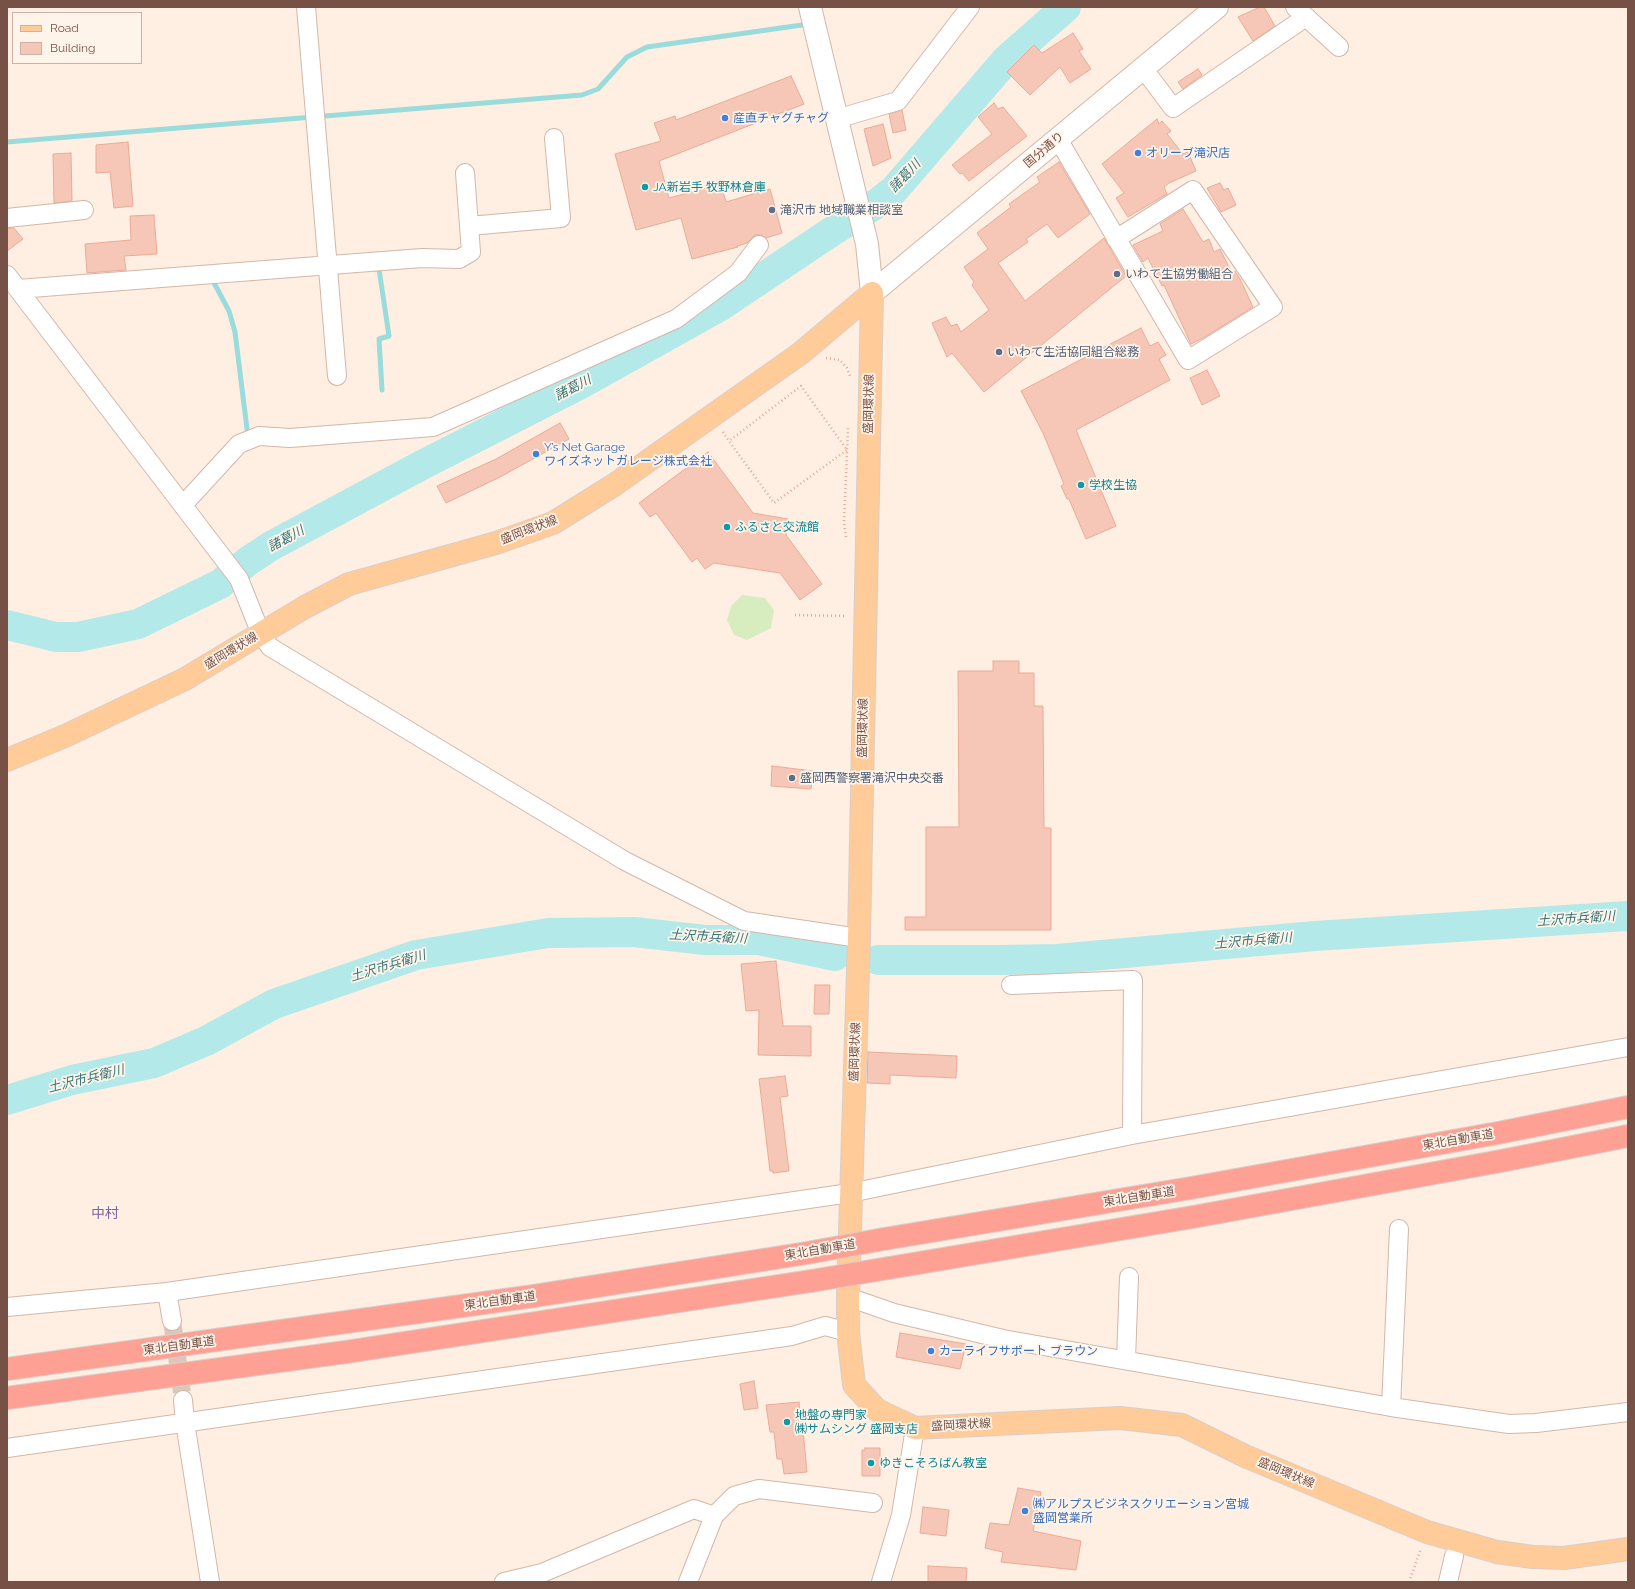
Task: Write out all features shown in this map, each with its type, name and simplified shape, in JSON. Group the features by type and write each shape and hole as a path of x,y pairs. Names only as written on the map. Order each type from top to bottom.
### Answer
{"highway":[{"name":"東北自動車道","path":"7,1369 502,1300 807,1253 1215,1184 1498,1133 1628,1107"},
{"path":"7,1398 353,1351 811,1281 1194,1217 1501,1161 1628,1136"}],"main road":[{"name":"盛岡環状線","path":"7,760 65,736 185,679 305,607 349,584 496,543 553,522 614,485 795,358 872,293"},
{"name":"盛岡環状線","path":"872,293 859,938 848,1297 848,1332 854,1385 877,1410 915,1428 1120,1418 1182,1425 1245,1456 1428,1532 1497,1552 1533,1557 1564,1558 1628,1549"}],"street":[{"path":"306,7 337,376"},
{"path":"810,7 853,191 867,244 872,293"},
{"path":"836,119 898,101 970,7"},
{"name":"国分通り","path":"872,293 1217,7"},
{"path":"1143,68 1174,108 1300,12 1338,46"},
{"path":"469,226 561,218 554,138"},
{"path":"1058,139 1116,239 1188,360 1273,307 1193,190 1116,239"},
{"path":"18,289 328,270 422,258 458,259 471,252 465,173"},
{"path":"7,218 84,210"},
{"path":"183,505 239,444 259,436 290,438 433,427 676,319 738,273 759,245"},
{"path":"7,275 206,534 238,579 261,634 270,647 625,861 744,921 859,938"},
{"path":"1011,985 1133,980 1132,1135"},
{"path":"7,1307 167,1292 850,1193 1132,1135 1628,1047"},
{"path":"1391,1407 1398,1229"},
{"path":"1126,1360 1129,1277"},
{"path":"167,1292 172,1321"},
{"path":"848,1297 894,1313 951,1328 1391,1407 1509,1424 1536,1423 1628,1412"},
{"path":"7,1448 792,1336 825,1326 848,1332"},
{"path":"183,1400 185,1422 210,1582"},
{"path":"881,1582 901,1515 915,1428"},
{"path":"688,1582 714,1516 734,1496 759,1489 802,1502 873,1503"},
{"path":"504,1582 542,1573 694,1510 714,1516"},
{"path":"1448,1582 1454,1556"}],"path":[{"path":"820,360 827,358 840,360 847,368 851,377"},
{"path":"730,441 801,386 847,450"},
{"path":"848,545 844,522 849,421"},
{"path":"720,428 774,503 847,450"},
{"path":"795,614 854,616"},
{"path":"1409,1582 1428,1532"}],"green space":[{"path":"742,595 765,598 774,610 771,628 747,640 734,635 727,620 731,606"}],"building":[{"path":"1260,7 1264,7 1275,26 1253,41 1238,17"},
{"path":"1073,33 1083,49 1079,51 1091,69 1070,83 1060,67 1030,95 1007,72 1034,45 1042,53"},
{"path":"1198,69 1202,75 1183,89 1178,82"},
{"path":"791,76 804,104 659,161 669,198 721,184 726,202 770,189 782,233 766,238 761,235 755,235 747,243 737,246 738,247 692,259 681,218 636,230 615,154 661,141 654,123 675,116 676,120"},
{"path":"994,103 998,109 1003,107 1027,136 969,181 952,165 992,134 978,117"},
{"path":"902,110 906,130 893,133 889,114"},
{"path":"1157,119 1159,124 1162,121 1171,131 1167,134 1183,154 1188,152 1196,171 1169,183 1164,187 1167,194 1128,217 1116,198 1124,193 1102,164"},
{"path":"883,124 891,158 873,166 864,129"},
{"path":"128,142 133,206 114,208 110,172 96,173 96,145"},
{"path":"71,153 72,201 54,203 53,154"},
{"path":"1059,162 1090,214 1058,238 1047,224 1026,239 1028,242 998,263 1025,301 1104,238 1126,276 984,392 952,353 947,357 932,323 946,317 951,326 957,324 961,332 989,310 972,285 974,282 964,267 988,249 977,233 1011,207 1009,204 1040,182 1037,177"},
{"path":"1220,183 1224,190 1228,188 1236,205 1221,212 1207,188"},
{"path":"1183,209 1203,242 1209,239 1214,252 1220,249 1232,273 1235,271 1240,279 1253,307 1191,344 1164,285 1162,286 1148,258 1143,262 1133,245 1163,231 1160,224"},
{"path":"154,215 157,254 124,256 126,270 87,273 85,244 131,240 130,216"},
{"path":"7,228 14,228 23,239 7,251"},
{"path":"1141,328 1150,346 1158,342 1166,355 1159,359 1170,380 1076,430 1116,526 1086,539 1069,499 1067,499 1061,486 1064,484 1043,433 1021,391"},
{"path":"1207,370 1220,396 1202,405 1190,378"},
{"path":"560,423 569,439 500,477 446,503 437,486 496,459"},
{"name":"ふるさと交流館","path":"708,452 753,513 788,519 786,535 822,584 800,600 780,573 714,563 705,569 697,558 692,562 656,513 650,517 639,503"},
{"path":"993,661 1019,661 1019,673 1034,673 1034,706 1043,706 1044,828 1051,828 1051,930 905,930 905,917 926,917 926,827 959,827 958,671 993,671"},
{"name":"盛岡西警察署滝沢中央交番","path":"772,766 813,771 811,789 771,786"},
{"path":"776,961 783,1026 811,1026 811,1056 758,1055 759,1010 746,1011 741,964"},
{"path":"815,985 830,985 829,1014 814,1014"},
{"path":"868,1052 957,1056 956,1078 890,1075 890,1084 867,1083"},
{"path":"785,1076 788,1096 780,1097 789,1171 773,1173 773,1171 770,1171 759,1079"},
{"name":"カーライフサポート ブラウン","path":"900,1333 966,1344 960,1369 896,1357"},
{"path":"754,1381 758,1408 744,1410 740,1384"},
{"path":"799,1402 800,1414 805,1415 807,1429 803,1429 807,1472 784,1474 782,1459 777,1459 774,1432 770,1432 766,1405"},
{"name":"ゆきこそろばん教室","path":"865,1448 880,1448 880,1476 862,1476 862,1450 865,1450"},
{"name":"㈱アルプスビジネスクリエーション宮城 盛岡営業所","path":"1018,1488 1041,1492 1033,1531 1081,1541 1076,1570 1001,1562 1003,1552 985,1548 990,1523 1009,1525"},
{"path":"923,1507 949,1510 946,1536 920,1533"},
{"path":"928,1566 967,1568 966,1582 928,1582"}],"waterway":[{"name":"諸葛川","path":"7,625 56,637 78,637 138,624 220,584 248,561 271,546 422,465 581,384 719,307 831,232 879,202 894,190 1006,60 1066,7"},
{"path":"7,142 582,95 598,89 627,57 647,47 809,24"},
{"path":"374,269 379,269 389,336 379,339 382,390"},
{"path":"214,279 212,279 229,311 235,332 248,437"},
{"name":"土沢市兵衛川","path":"878,960 1057,959 1315,936 1628,916"},
{"name":"土沢市兵衛川","path":"7,1100 72,1080 154,1063 206,1041 274,1004 416,955 548,933 634,932 705,940 759,940 835,956"}],"tunnel":[{"path":"172,1321 183,1400"}],"place":[{"name":"産直チャグチャグ","path":"725,118"},
{"name":"オリーブ滝沢店","path":"1138,153"},
{"name":"JA新岩手 牧野林倉庫","path":"645,187"},
{"name":"滝沢市 地域職業相談室","path":"772,210"},
{"name":"いわて生協労働組合","path":"1117,274"},
{"name":"いわて生活協同組合総務","path":"999,352"},
{"name":"Y’s Net Garage ワイズネットガレージ株式会社","path":"536,454"},
{"name":"学校生協","path":"1081,485"},
{"name":"ふるさと交流館","path":"727,527"},
{"name":"盛岡西警察署滝沢中央交番","path":"792,778"},
{"name":"カーライフサポート ブラウン","path":"931,1351"},
{"name":"地盤の専門家 ㈱サムシング 盛岡支店","path":"787,1422"},
{"name":"ゆきこそろばん教室","path":"871,1463"},
{"name":"㈱アルプスビジネスクリエーション宮城 盛岡営業所","path":"1025,1511"}],"district":[{"name":"中村","path":"105,1214"}]}
